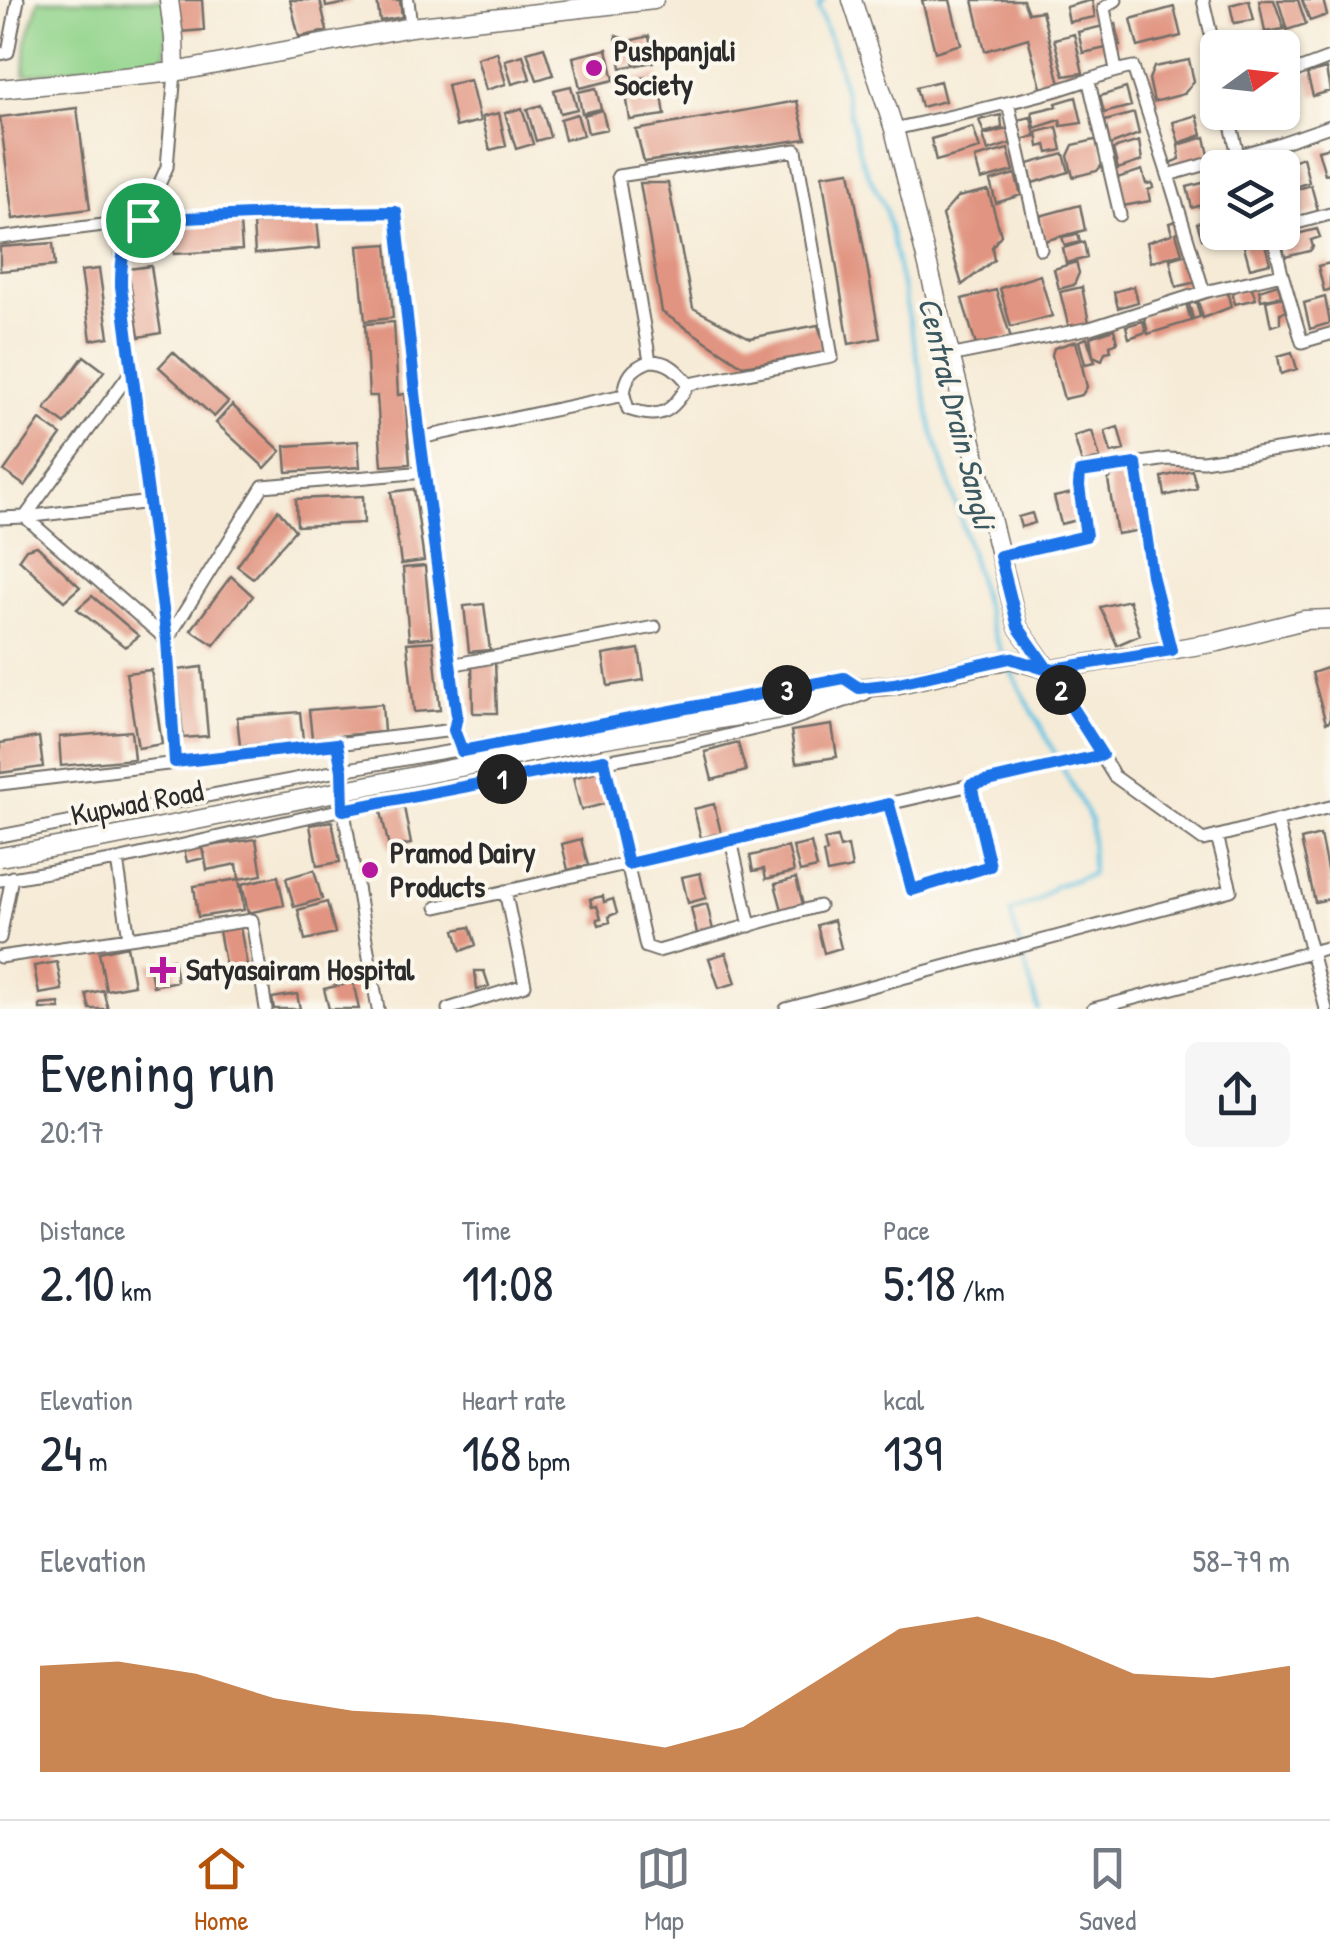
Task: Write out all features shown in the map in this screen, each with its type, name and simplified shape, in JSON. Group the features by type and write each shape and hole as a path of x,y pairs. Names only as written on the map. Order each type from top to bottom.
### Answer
{"main road":[{"path":"169,0 175,72 411,27 654,0"},
{"path":"852,0 894,129 1018,627 1048,670 1218,642 1304,620 1330,618"},
{"path":"78,82 136,76"},
{"path":"0,89 39,86"},
{"name":"Kupwad Road","path":"0,856 600,739 780,709 859,688 1010,658 1048,670"}],"street":[{"path":"0,54 8,52 18,0"},
{"path":"408,0 411,27"},
{"path":"1116,0 1104,8 1116,70"},
{"path":"1204,0 1210,30"},
{"path":"1300,69 1330,58"},
{"path":"894,129 1089,82 1133,67 1204,292"},
{"path":"136,76 175,72 167,166 143,220 121,255 121,286 167,640 175,762"},
{"path":"39,86 78,82"},
{"path":"1089,82 1120,215"},
{"path":"1008,103 1041,248"},
{"path":"1258,150 1330,126"},
{"path":"1278,144 1278,150"},
{"path":"650,361 618,176 796,150 832,356 689,384 676,406 650,416 628,409 626,381 635,367 661,361 675,368 689,384"},
{"path":"1168,175 1200,166"},
{"path":"0,238 143,220 396,212 420,438 457,716 454,730 462,751"},
{"path":"1300,222 1330,214"},
{"path":"1276,250 1302,342 1330,334"},
{"path":"949,356 1090,328 1204,292 1282,274"},
{"path":"25,518 133,369"},
{"path":"420,438 624,395"},
{"path":"1000,556 1086,536 1080,472 1168,459 1203,461 1330,442"},
{"path":"1136,464 1152,575 1171,650"},
{"path":"167,640 263,486 425,472"},
{"path":"0,518 150,502"},
{"path":"25,518 167,640"},
{"path":"450,664 655,627"},
{"path":"1048,670 1114,776 1202,840 1330,808"},
{"path":"0,836 844,678 859,688"},
{"path":"0,938 6,879 670,749 788,721 894,684"},
{"path":"0,784 454,730"},
{"path":"337,744 343,810 378,1009"},
{"path":"436,907 1102,755"},
{"path":"604,760 646,948 658,952 820,906"},
{"path":"1278,821 1326,1009"},
{"path":"786,1009 1230,890 1218,836"},
{"path":"731,840 750,926"},
{"path":"117,860 129,938"},
{"path":"448,1009 525,985 505,891"},
{"path":"0,957 252,920 266,1009"},
{"path":"1093,1009 1330,946"}],"lane":[{"path":"889,804 912,890 990,866 971,785"}],"green space":[{"path":"39,0 167,0 166,59 24,75 26,42"}],"building":[{"path":"177,0 202,0 204,30 179,32"},
{"path":"290,0 320,0 327,31 299,37"},
{"path":"325,0 352,0 352,2 326,7"},
{"path":"377,0 400,0 402,17 380,21"},
{"path":"922,0 950,0 961,44 935,52"},
{"path":"973,0 1023,0 1028,13 1042,11 1060,84 1042,91 1028,38 985,51"},
{"path":"1092,0 1095,17 1069,22 1066,7"},
{"path":"1249,0 1254,20 1234,23 1230,5"},
{"path":"1259,0 1274,0 1284,29 1265,30"},
{"path":"1278,0 1298,0 1306,24 1287,30"},
{"path":"1302,0 1323,0 1327,15 1310,21"},
{"path":"1174,7 1181,36 1138,47 1131,19"},
{"path":"1116,23 1120,45 1083,53 1078,32"},
{"path":"1074,34 1083,73 1064,76 1054,39"},
{"path":"616,36 629,41 634,65 621,68"},
{"path":"649,36 653,62 637,65 629,41"},
{"path":"544,47 553,75 537,80 527,52"},
{"name":"Pushpanjali Society","path":"607,49 614,80 580,88 573,57"},
{"path":"497,52 506,84 486,90 477,58"},
{"path":"523,55 530,79 512,84 505,60"},
{"path":"1189,60 1194,81 1184,94 1154,102 1149,79 1154,67"},
{"path":"1326,69 1330,91 1313,96 1307,74"},
{"path":"659,75 665,115 630,120 624,81"},
{"path":"470,80 480,121 456,127 447,85"},
{"path":"940,81 945,101 921,107 916,87"},
{"path":"571,86 577,109 560,113 554,90"},
{"path":"596,88 601,109 582,113 578,92"},
{"path":"1126,88 1131,106 1104,113 1100,96"},
{"path":"1076,97 1082,123 1061,126 1060,120 1035,128 1032,112"},
{"path":"797,101 806,139 644,162 636,130"},
{"path":"541,105 550,137 536,141 527,109"},
{"path":"77,108 90,209 13,219 0,117"},
{"path":"522,108 533,144 516,149 505,113"},
{"path":"602,110 607,129 588,133 584,115"},
{"path":"499,113 506,146 490,150 482,117"},
{"path":"1134,113 1139,134 1110,145 1105,121"},
{"path":"577,114 583,135 565,140 560,119"},
{"path":"1001,115 1002,128 984,133 979,120"},
{"path":"1197,115 1202,135 1179,143 1173,122"},
{"path":"1031,117 1035,136 1021,140 1017,120"},
{"path":"973,127 980,149 936,161 931,139"},
{"path":"1057,127 1062,150 1048,153 1046,145 1039,147 1037,132"},
{"path":"1008,129 1012,143 988,151 983,135"},
{"path":"1205,137 1208,150 1200,150 1200,163 1174,170 1171,163 1180,159 1178,145"},
{"path":"1099,139 1105,161 1097,171 1073,177 1068,156 1073,145"},
{"path":"1139,141 1142,161 1118,169 1113,149"},
{"path":"1330,147 1330,173 1325,174 1318,150"},
{"path":"1008,149 1014,171 981,180 975,158"},
{"path":"1064,154 1069,172 1033,183 1028,164"},
{"path":"1303,157 1309,182 1300,185"},
{"path":"1142,170 1146,184 1152,183 1153,188 1148,190 1150,201 1123,206 1117,178"},
{"path":"850,171 880,338 849,344 822,175"},
{"path":"1015,174 1021,195 996,203 990,181"},
{"path":"640,183 668,183 693,308 750,338 818,325 827,352 743,366 662,312"},
{"path":"1200,184 1200,206 1192,208 1187,187"},
{"path":"1311,185 1318,211 1300,216 1300,188"},
{"path":"988,190 1001,235 992,247 994,260 962,285 942,215 958,197"},
{"path":"1080,205 1085,230 1044,241 1040,216"},
{"path":"317,219 320,248 255,254 253,224"},
{"path":"1179,220 1182,230 1176,233 1182,253 1151,262 1147,242 1172,234 1169,223"},
{"path":"240,222 242,250 174,254 173,226"},
{"path":"1317,229 1320,237 1311,240 1310,251 1285,257 1284,250 1300,250 1300,233"},
{"path":"1078,234 1080,242 1065,246 1062,237"},
{"path":"1084,242 1087,258 1066,263 1063,248"},
{"path":"53,243 55,266 0,271 0,247"},
{"path":"387,244 393,318 365,321 358,246"},
{"path":"1245,250 1267,250 1270,263 1250,268"},
{"path":"1188,254 1196,282 1176,287 1170,259"},
{"path":"1076,262 1079,273 1074,285 1059,289 1054,269"},
{"path":"1330,263 1330,290 1324,291 1318,266"},
{"path":"151,266 161,333 139,337 128,269"},
{"path":"99,269 109,337 91,340 81,271"},
{"path":"1040,275 1052,316 1011,327 1000,288"},
{"path":"1278,284 1281,296 1261,300 1259,290"},
{"path":"1134,286 1138,302 1118,308 1114,292"},
{"path":"1251,286 1256,299 1235,304 1232,292"},
{"path":"1082,287 1090,328 1070,332 1060,292"},
{"path":"996,290 1011,338 976,345 962,299"},
{"path":"1227,291 1231,307 1203,318 1198,301"},
{"path":"1284,297 1287,311 1280,313 1280,323 1271,326 1266,301"},
{"path":"1325,297 1330,323 1310,329 1304,303"},
{"path":"1196,302 1200,317 1193,319 1189,304"},
{"path":"1186,303 1191,321 1148,334 1144,316 1177,309 1176,306"},
{"path":"1143,321 1146,332 1129,338 1126,326"},
{"path":"394,322 398,395 405,394 410,464 382,466 377,396 369,396 365,324"},
{"path":"1114,329 1117,342 1110,345 1111,351 1105,352 1102,360 1093,356 1090,337"},
{"path":"1087,338 1095,362 1085,364 1079,341"},
{"path":"1076,341 1087,387 1082,395 1064,399 1052,355 1054,348"},
{"path":"173,352 228,402 214,417 159,367"},
{"path":"1292,352 1297,369 1281,374 1278,356"},
{"path":"84,356 104,371 65,424 45,409"},
{"path":"232,405 281,451 265,468 216,423"},
{"path":"40,420 61,435 25,486 4,471"},
{"path":"1118,427 1124,450 1111,453 1105,431"},
{"path":"1092,431 1100,458 1082,463 1074,436"},
{"path":"358,441 360,467 287,472 285,446"},
{"path":"1192,470 1197,488 1165,496 1162,477"},
{"path":"1132,472 1142,530 1117,534 1108,480"},
{"path":"414,489 424,561 401,564 391,492"},
{"path":"1077,492 1081,519 1061,524 1054,497"},
{"path":"363,496 364,523 297,526 296,499"},
{"path":"278,510 295,530 253,578 237,566"},
{"path":"1032,513 1035,523 1021,527 1018,517"},
{"path":"37,546 80,587 64,601 19,559 26,549"},
{"path":"425,566 432,637 409,639 403,568"},
{"path":"231,576 253,596 214,645 191,630"},
{"path":"92,596 139,636 125,647 77,609"},
{"path":"1129,600 1140,635 1117,645 1100,607"},
{"path":"484,604 490,650 469,652 464,606"},
{"path":"433,641 440,710 414,712 407,643"},
{"path":"639,649 644,680 608,686 603,655"},
{"path":"495,661 497,713 473,713 472,662"},
{"path":"202,667 208,736 183,738 177,670"},
{"path":"1330,667 1330,721 1326,723 1312,673"},
{"path":"151,670 162,744 138,748 126,673"},
{"path":"382,704 384,732 312,738 309,710"},
{"path":"300,712 303,740 240,746 237,717"},
{"path":"832,725 837,757 796,763 791,731"},
{"path":"131,731 134,759 61,766 59,737"},
{"path":"39,737 43,767 0,773 0,743"},
{"path":"738,743 746,771 712,780 705,752"},
{"path":"602,770 611,802 581,810 573,778"},
{"path":"714,804 721,833 701,838 694,809"},
{"path":"404,807 411,844 389,848 381,811"},
{"path":"332,821 340,862 317,866 310,825"},
{"path":"1320,835 1330,899 1315,902 1301,840"},
{"path":"837,837 840,848 848,846 852,868 827,873 824,840"},
{"path":"256,839 262,875 239,879 237,864 207,870 203,847"},
{"path":"581,839 588,865 568,870 562,844"},
{"path":"201,843 204,858 187,862 184,849"},
{"path":"811,843 817,868 800,872 793,847"},
{"path":"788,847 794,872 766,879 764,869 753,871 750,856"},
{"path":"314,870 322,899 294,907 286,878"},
{"path":"700,873 706,898 688,903 682,877"},
{"path":"278,876 284,905 248,913 242,884"},
{"path":"796,878 803,905 782,910 775,884"},
{"path":"239,879 244,910 198,917 194,886"},
{"path":"603,896 604,902 613,899 617,913 609,916 610,922 599,925 597,906 592,907 590,899"},
{"path":"327,902 335,933 305,940 298,910"},
{"path":"707,904 713,930 697,934 691,908"},
{"path":"834,920 841,948 824,953 817,925"},
{"path":"240,927 248,970 227,974 219,931"},
{"path":"470,927 476,945 461,951 455,930"},
{"path":"127,946 134,985 106,990 99,952"},
{"path":"726,953 736,983 719,988 709,958"},
{"path":"173,959 177,981 153,986 149,964"},
{"path":"57,962 62,990 39,994 34,966"},
{"path":"475,971 484,971 489,986 477,990"},
{"path":"353,982 359,1009 329,1009 324,989"},
{"path":"103,990 108,1009 90,1009 86,994"},
{"path":"297,994 300,1009 274,1009 272,998"},
{"path":"59,1003 60,1009 40,1009 40,1005"}],"waterway":[{"name":"Central Drain Sangli","path":"824,0 818,7 836,56 861,159 886,210 933,432 991,627 1003,655"},
{"name":"Central Drain Sangli","path":"1007,664 1091,821 1092,874 1055,886 1037,901 1010,912 1038,1009"}],"place":[{"name":"Pushpanjali Society","path":"594,68"},
{"name":"Pramod Dairy Products","path":"370,870"},
{"name":"Satyasairam Hospital","path":"163,970"}],"route":[{"path":"143,220 121,255 121,286 167,640 175,762 337,744 343,810 604,760 628,864 889,804 912,890 990,866 971,785 1102,755 1048,670 1171,650 1152,575 1136,464 1091,469 1080,472 1086,536 1000,556 1018,627 1048,670 1010,658 894,684 859,688 844,678 462,751 454,730 457,716 419,430 396,212 143,220"}]}
